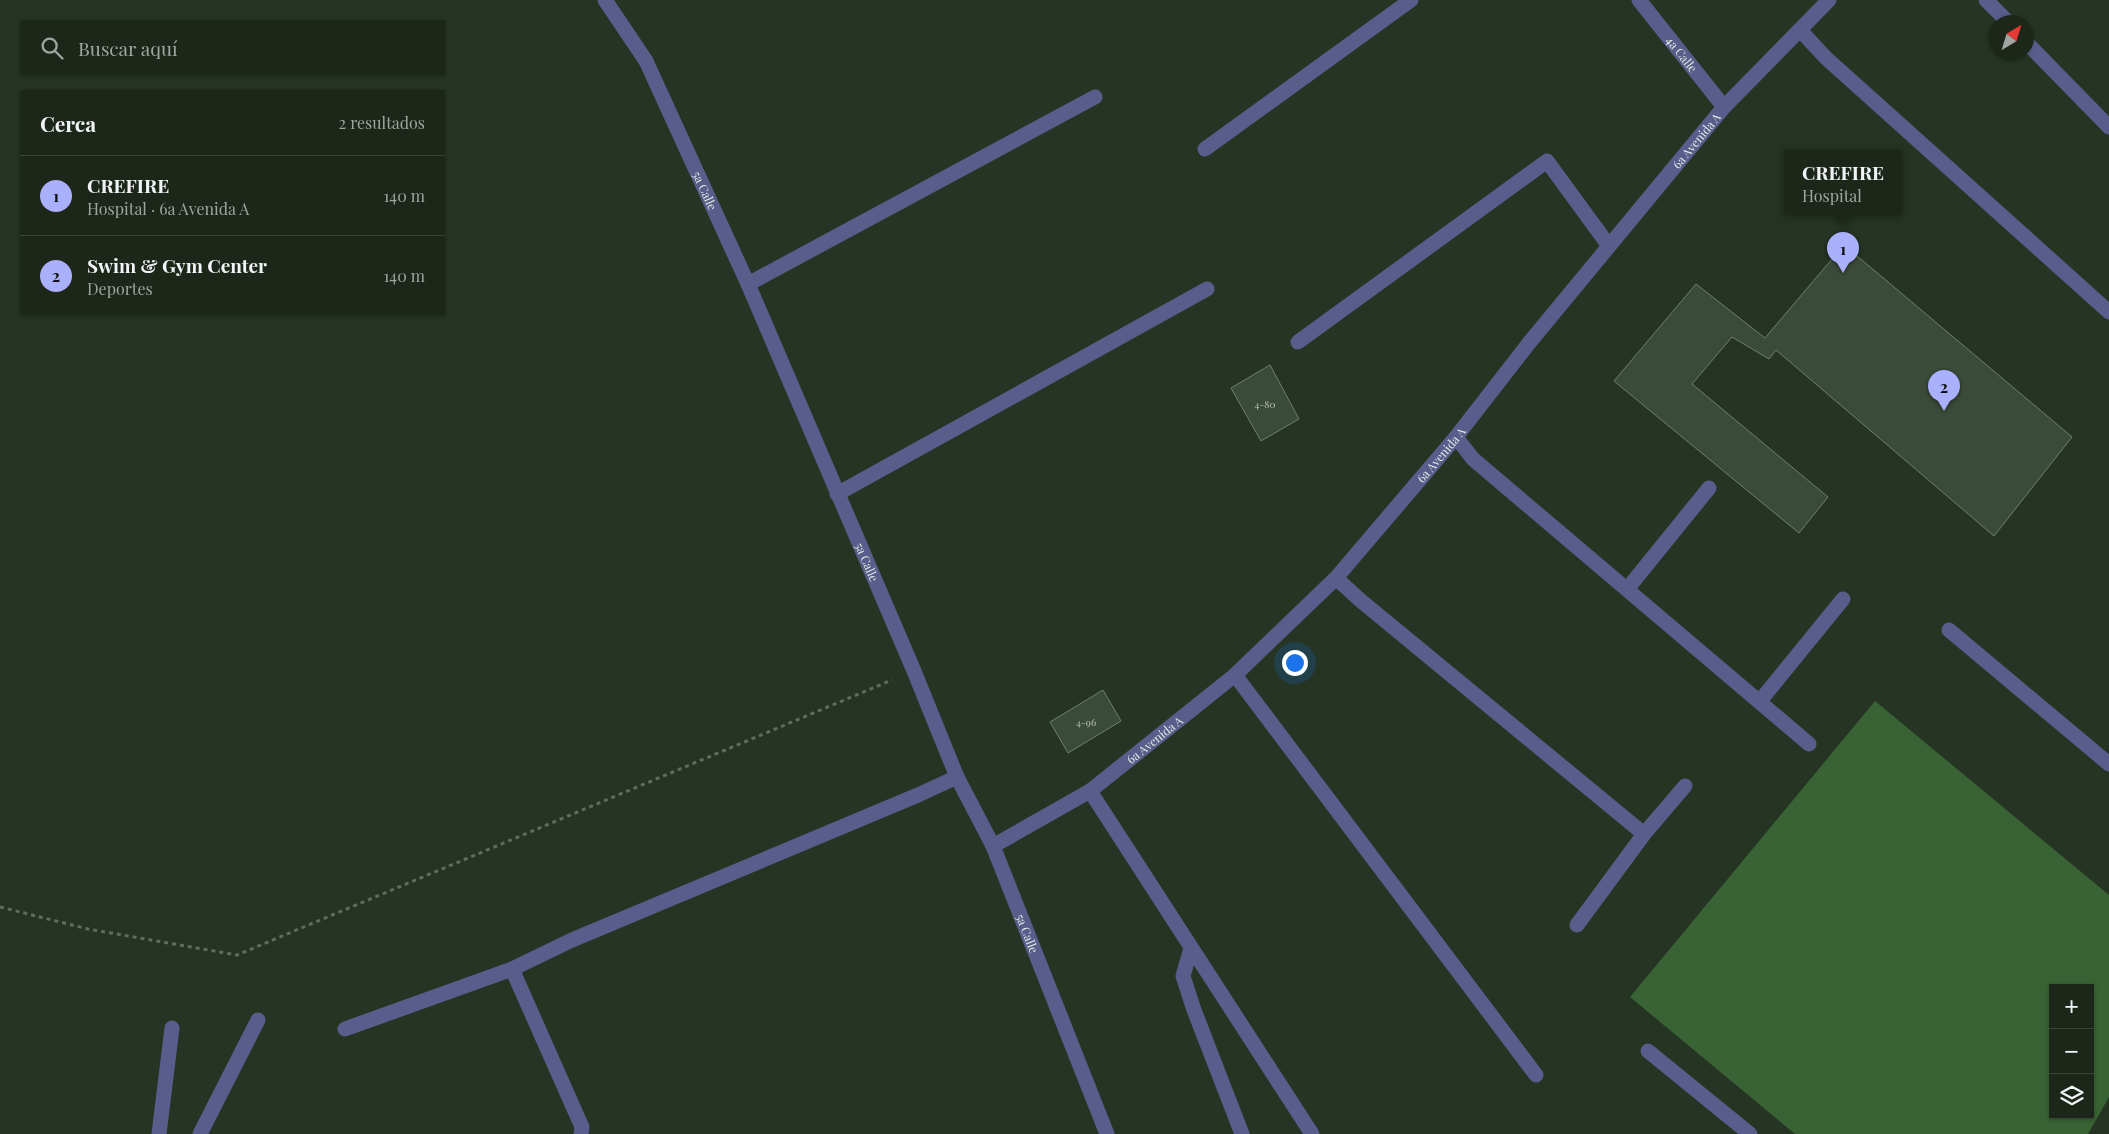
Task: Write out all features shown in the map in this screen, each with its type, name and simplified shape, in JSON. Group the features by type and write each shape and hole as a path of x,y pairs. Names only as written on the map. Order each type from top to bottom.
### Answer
{"street":[{"name":"5a Calle","path":"605,0 646,61 748,284 914,671 957,777 993,846 1106,1134"},
{"path":"1204,149 1411,0"},
{"name":"4a Calle","path":"1639,0 1724,107"},
{"name":"6a Avenida A","path":"993,846 1090,791 1235,675 1336,578 1456,437 1529,343 1724,107 1829,0"},
{"path":"1986,0 2001,15"},
{"path":"1800,30 1833,64 2109,312"},
{"path":"2034,50 2109,127"},
{"path":"748,284 1095,96"},
{"path":"1298,342 1546,161 1609,246"},
{"path":"837,494 1206,289"},
{"path":"1456,437 1472,459 1628,588 1809,744"},
{"path":"1628,588 1709,488"},
{"path":"1336,578 1360,600 1644,834"},
{"path":"1760,701 1843,599"},
{"path":"1948,630 2109,764"},
{"path":"1235,675 1536,1075"},
{"path":"345,1029 512,969 572,940 909,799 957,777"},
{"path":"1577,925 1644,834 1685,786"},
{"path":"1090,791 1312,1134"},
{"path":"1191,948 1183,976 1194,1010 1242,1134"},
{"path":"512,969 582,1127 580,1134"},
{"path":"200,1134 258,1020"},
{"path":"159,1134 172,1028"},
{"path":"1648,1051 1750,1134"}],"path":[{"path":"0,907 88,929 237,955 914,671"}],"green space":[{"path":"1875,701 2109,895 2109,1097 2088,1134 1795,1134 1630,997"}],"building":[{"path":"1844,245 2072,437 1994,536 1776,350 1769,359 1732,337 1692,384 1828,497 1799,533 1614,381 1696,284 1765,338"},
{"path":"1270,365 1299,419 1261,441 1231,388"},
{"path":"1103,690 1121,721 1068,753 1050,722"}],"place":[{"name":"CREFIRE","path":"1843,273"},
{"name":"Swim & Gym Center","path":"1944,411"}]}
